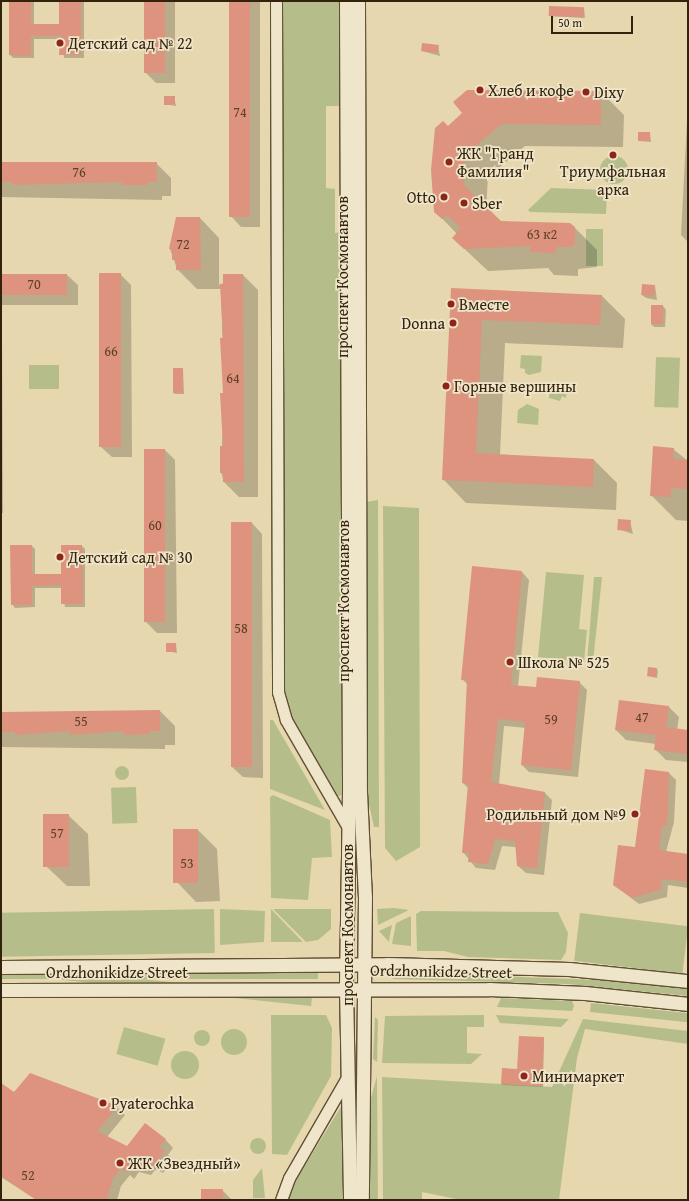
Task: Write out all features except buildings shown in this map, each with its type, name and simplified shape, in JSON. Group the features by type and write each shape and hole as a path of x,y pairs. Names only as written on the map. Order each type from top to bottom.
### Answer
{"street":[{"path":"276,1 278,692 286,720 346,824"},
{"name":"проспект Космонавтов","path":"346,1 349,792 346,824 346,987 349,1074 350,1200"},
{"name":"проспект Космонавтов","path":"358,1 360,792 365,964 362,1200"},
{"name":"Ordzhonikidze Street","path":"1,967 365,964 569,969 688,981"},
{"name":"Ordzhonikidze Street","path":"1,990 346,987 541,990 688,1004"},
{"path":"281,1200 289,1178 349,1074"}],"green space":[{"path":"282,1 340,1 341,106 326,106 326,188 335,189 335,233 341,232 342,795 338,796 285,706"},
{"path":"614,156 624,160 628,170 624,180 614,184 604,180 600,170 604,160"},
{"path":"551,188 607,190 606,214 530,212 528,210"},
{"path":"586,229 603,229 603,266 586,266"},
{"path":"521,355 542,356 541,372 529,375 525,373 525,369 520,368"},
{"path":"656,357 680,358 678,408 654,407"},
{"path":"29,365 59,365 59,389 29,389"},
{"path":"561,383 562,388 567,387 566,398 562,396 560,401 549,398 550,385"},
{"path":"527,404 539,409 538,425 517,423 518,410"},
{"path":"378,500 379,827 374,827 366,791 366,502"},
{"path":"383,506 419,508 420,847 396,861 385,848"},
{"path":"546,572 584,575 579,629 587,630 584,662 538,657"},
{"path":"594,577 602,577 593,662 587,662"},
{"path":"270,720 273,720 325,810 270,789"},
{"path":"122,766 127,768 129,773 127,778 122,780 117,778 115,773 117,768"},
{"path":"136,787 137,823 112,824 111,788"},
{"path":"273,795 330,820 332,857 312,858 308,900 271,898 270,797"},
{"path":"394,908 409,910 378,925 377,909"},
{"path":"214,909 215,953 2,957 1,913"},
{"path":"220,909 265,911 264,942 220,945"},
{"path":"271,909 303,942 271,942"},
{"path":"273,909 331,909 331,929 318,940 306,942"},
{"path":"421,911 558,912 568,933 566,952 561,960 468,957 444,951 417,951 416,914"},
{"path":"580,913 688,926 682,974 574,961"},
{"path":"411,916 411,946 392,944 396,923"},
{"path":"392,925 390,935 389,942 379,931"},
{"path":"3,964 312,997 311,1006 2,973"},
{"path":"393,972 599,980 688,989 688,996 568,984 393,979"},
{"path":"1,973 318,973 318,979 1,979"},
{"path":"501,998 572,1001 574,1006 572,1011 497,1007"},
{"path":"591,1003 688,1013 688,1022 590,1012"},
{"path":"271,1015 326,1015 332,1028 331,1076 287,1155 272,1154"},
{"path":"484,1015 484,1027 467,1027 467,1053 482,1054 471,1064 382,1063 385,1016"},
{"path":"496,1015 569,1019 561,1027 500,1023"},
{"path":"375,1017 378,1020 377,1062 373,1059"},
{"path":"583,1019 688,1031 688,1044 585,1029 577,1058 559,1200 461,1200 422,1192 422,1200 383,1200 382,1077 552,1087"},
{"path":"124,1027 165,1039 158,1066 116,1054"},
{"path":"234,1029 243,1033 247,1042 243,1051 234,1055 225,1051 221,1042 225,1033"},
{"path":"199,1030 205,1030 210,1035 208,1044 205,1046 199,1046 194,1041 194,1035"},
{"path":"185,1051 195,1055 199,1065 195,1075 185,1079 175,1075 171,1065 175,1055"},
{"path":"377,1076 378,1200 368,1200 369,1105"},
{"path":"342,1105 344,1200 288,1200 293,1185"},
{"path":"255,1138 261,1138 266,1143 264,1152 261,1154 255,1154 250,1149 250,1143"},
{"path":"262,1168 265,1198 253,1198 253,1180"}],"place":[{"name":"Детский сад № 22","path":"60,43"},
{"name":"Хлеб и кофе","path":"480,90"},
{"name":"Dixy","path":"586,92"},
{"name":"Триумфальная арка","path":"613,155"},
{"name":"ЖК \"Гранд Фамилия\"","path":"449,162"},
{"name":"Otto","path":"444,197"},
{"name":"Sber","path":"464,203"},
{"name":"Вместе","path":"451,304"},
{"name":"Donna","path":"453,323"},
{"name":"Горные вершины","path":"446,386"},
{"name":"Детский сад № 30","path":"60,557"},
{"name":"Школа № 525","path":"510,662"},
{"name":"Родильный дом №9","path":"635,814"},
{"name":"Минимаркет","path":"524,1076"},
{"name":"Pyaterochka","path":"103,1103"},
{"name":"ЖК «Звездный»","path":"120,1163"}]}
